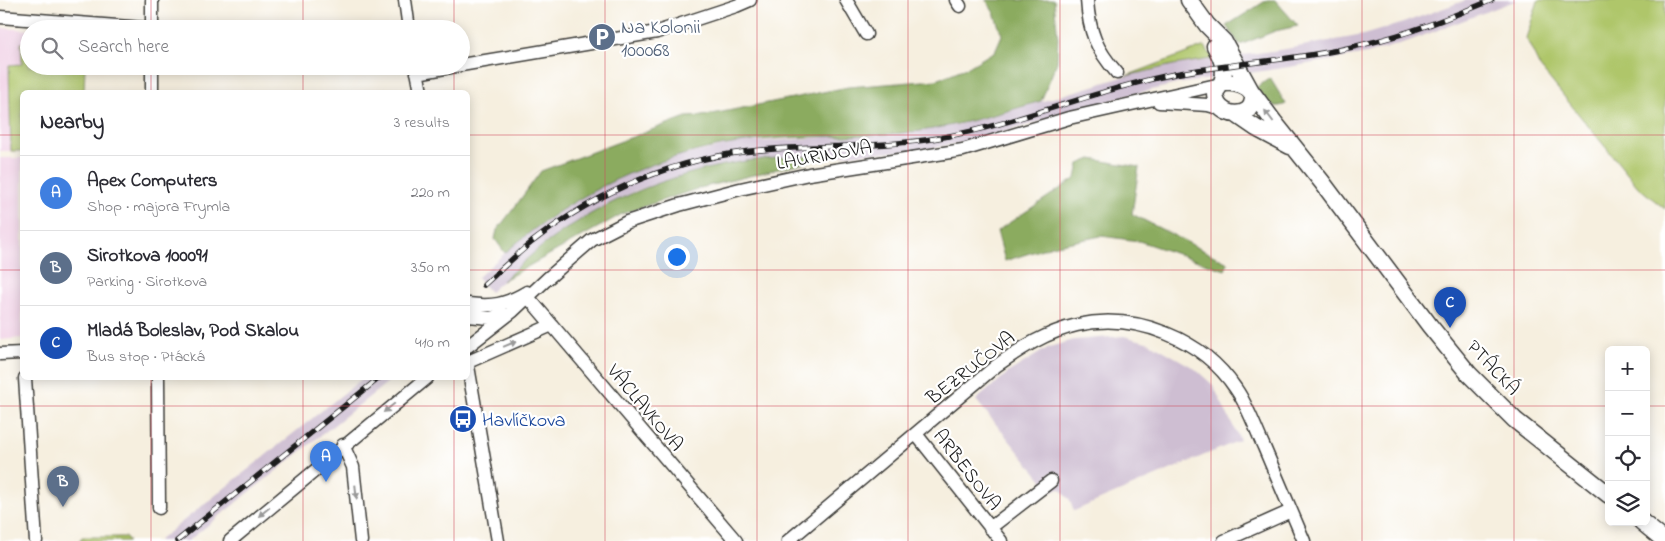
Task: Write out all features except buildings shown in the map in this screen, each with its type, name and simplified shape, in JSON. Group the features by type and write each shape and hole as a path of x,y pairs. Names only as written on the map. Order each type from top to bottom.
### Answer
{"street":[{"path":"152,0 153,20"},
{"path":"405,0 408,20"},
{"path":"470,63 657,32 734,3 750,0"},
{"path":"846,0 866,34"},
{"path":"1087,0 1092,36 1108,62 1118,73"},
{"name":"PTÁCKÁ","path":"1189,0 1207,25 1224,42 1251,92"},
{"path":"0,17 38,20"},
{"name":"PTÁCKÁ","path":"1207,25 1221,56 1224,76 1221,84 1234,82 1244,85 1251,92 1469,374 1515,420 1605,492"},
{"path":"152,75 152,90"},
{"path":"418,75 421,90"},
{"path":"1221,84 1215,96 1230,112 1244,113 1251,107 1251,92"},
{"name":"LAURINOVA","path":"470,344 513,311 592,240 627,222 679,205 740,189 809,174 963,150 1069,118 1221,84"},
{"name":"LAURINOVA","path":"1150,101 1208,105 1230,112"},
{"name":"PTÁCKÁ","path":"1230,112 1298,151"},
{"path":"470,304 481,306 502,304 514,300 542,284"},
{"name":"VÁCLAVKOVA","path":"528,297 736,541"},
{"path":"470,298 481,306"},
{"path":"470,316 500,317 513,311"},
{"name":"BEZRUČOVA","path":"788,541 996,366 1021,348 1036,340 1077,325 1109,321 1142,326 1173,335 1223,371 1237,391 1249,414 1304,541"},
{"path":"470,361 552,325"},
{"path":"0,354 20,353"},
{"path":"470,378 498,541"},
{"path":"25,380 36,541"},
{"path":"158,380 159,508"},
{"path":"230,541 425,380"},
{"name":"ARBESOVA","path":"916,434 1001,541"},
{"path":"343,446 353,466 361,541"},
{"name":"ARBESOVA","path":"990,528 1051,481"},
{"path":"1224,541 1291,512"},
{"path":"1647,526 1665,541"}],"shaded area":[{"path":"1466,0 1517,0 1409,41 1367,54 1177,84 1130,95 961,143 921,150 741,162 684,175 635,191 586,217 536,251 490,292 477,278 524,236 577,200 627,173 679,156 738,143 919,131 957,125 1126,76 1173,65 1286,49 1363,35 1403,23"},
{"path":"0,28 20,29 20,75 85,75 84,90 20,90 20,151 0,151"},
{"path":"0,158 20,158 20,338 0,340"},
{"path":"1124,336 1150,343 1194,368 1213,385 1240,440 1074,511 1070,500 1060,489 1051,491 976,400 1009,372 1049,347 1074,340"},
{"path":"360,380 390,380 188,541 158,541"}],"green space":[{"path":"986,0 1054,0 1058,38 1057,62 1041,101 966,122 920,131 875,135 783,138 705,149 643,168 585,196 557,213 505,253 495,239 497,230 541,171 686,117 702,116 848,87 936,80 970,66 995,51 1002,35 994,13"},
{"path":"1267,0 1275,0 1298,26 1275,31 1240,45 1226,26"},
{"path":"1665,0 1665,209 1638,187 1540,67 1526,38 1538,1"},
{"path":"1205,46 1210,55 1214,53 1217,58 1173,65 1126,76"},
{"path":"20,64 20,75 85,75 84,90 20,90 20,151 11,151 9,65"},
{"path":"1270,78 1286,104 1281,106 1272,105 1256,88"},
{"path":"835,155 700,188 624,213 502,281 536,251 582,219 632,193 658,183 740,162"},
{"path":"1091,159 1139,167 1132,214 1228,263 1225,270 1139,241 1101,236 1052,246 1005,261 997,231 1076,178 1079,164"},
{"path":"82,537 126,537 129,541 78,541"}],"railway":[{"path":"484,285 532,242 584,207 611,192 640,180 699,160 730,154 784,148 872,145 916,141 968,132 1115,89 1175,74 1318,54 1381,40 1430,25 1492,0"},
{"path":"177,541 377,380"}],"place":[{"name":"Na Kolonii 100068","path":"602,37"},
{"name":"Mladá Boleslav, Pod Skalou","path":"1450,328"},
{"name":"Havlíčkova","path":"463,419"},
{"name":"Apex Computers","path":"326,482"},
{"name":"Sirotkova 100091","path":"63,507"}]}
